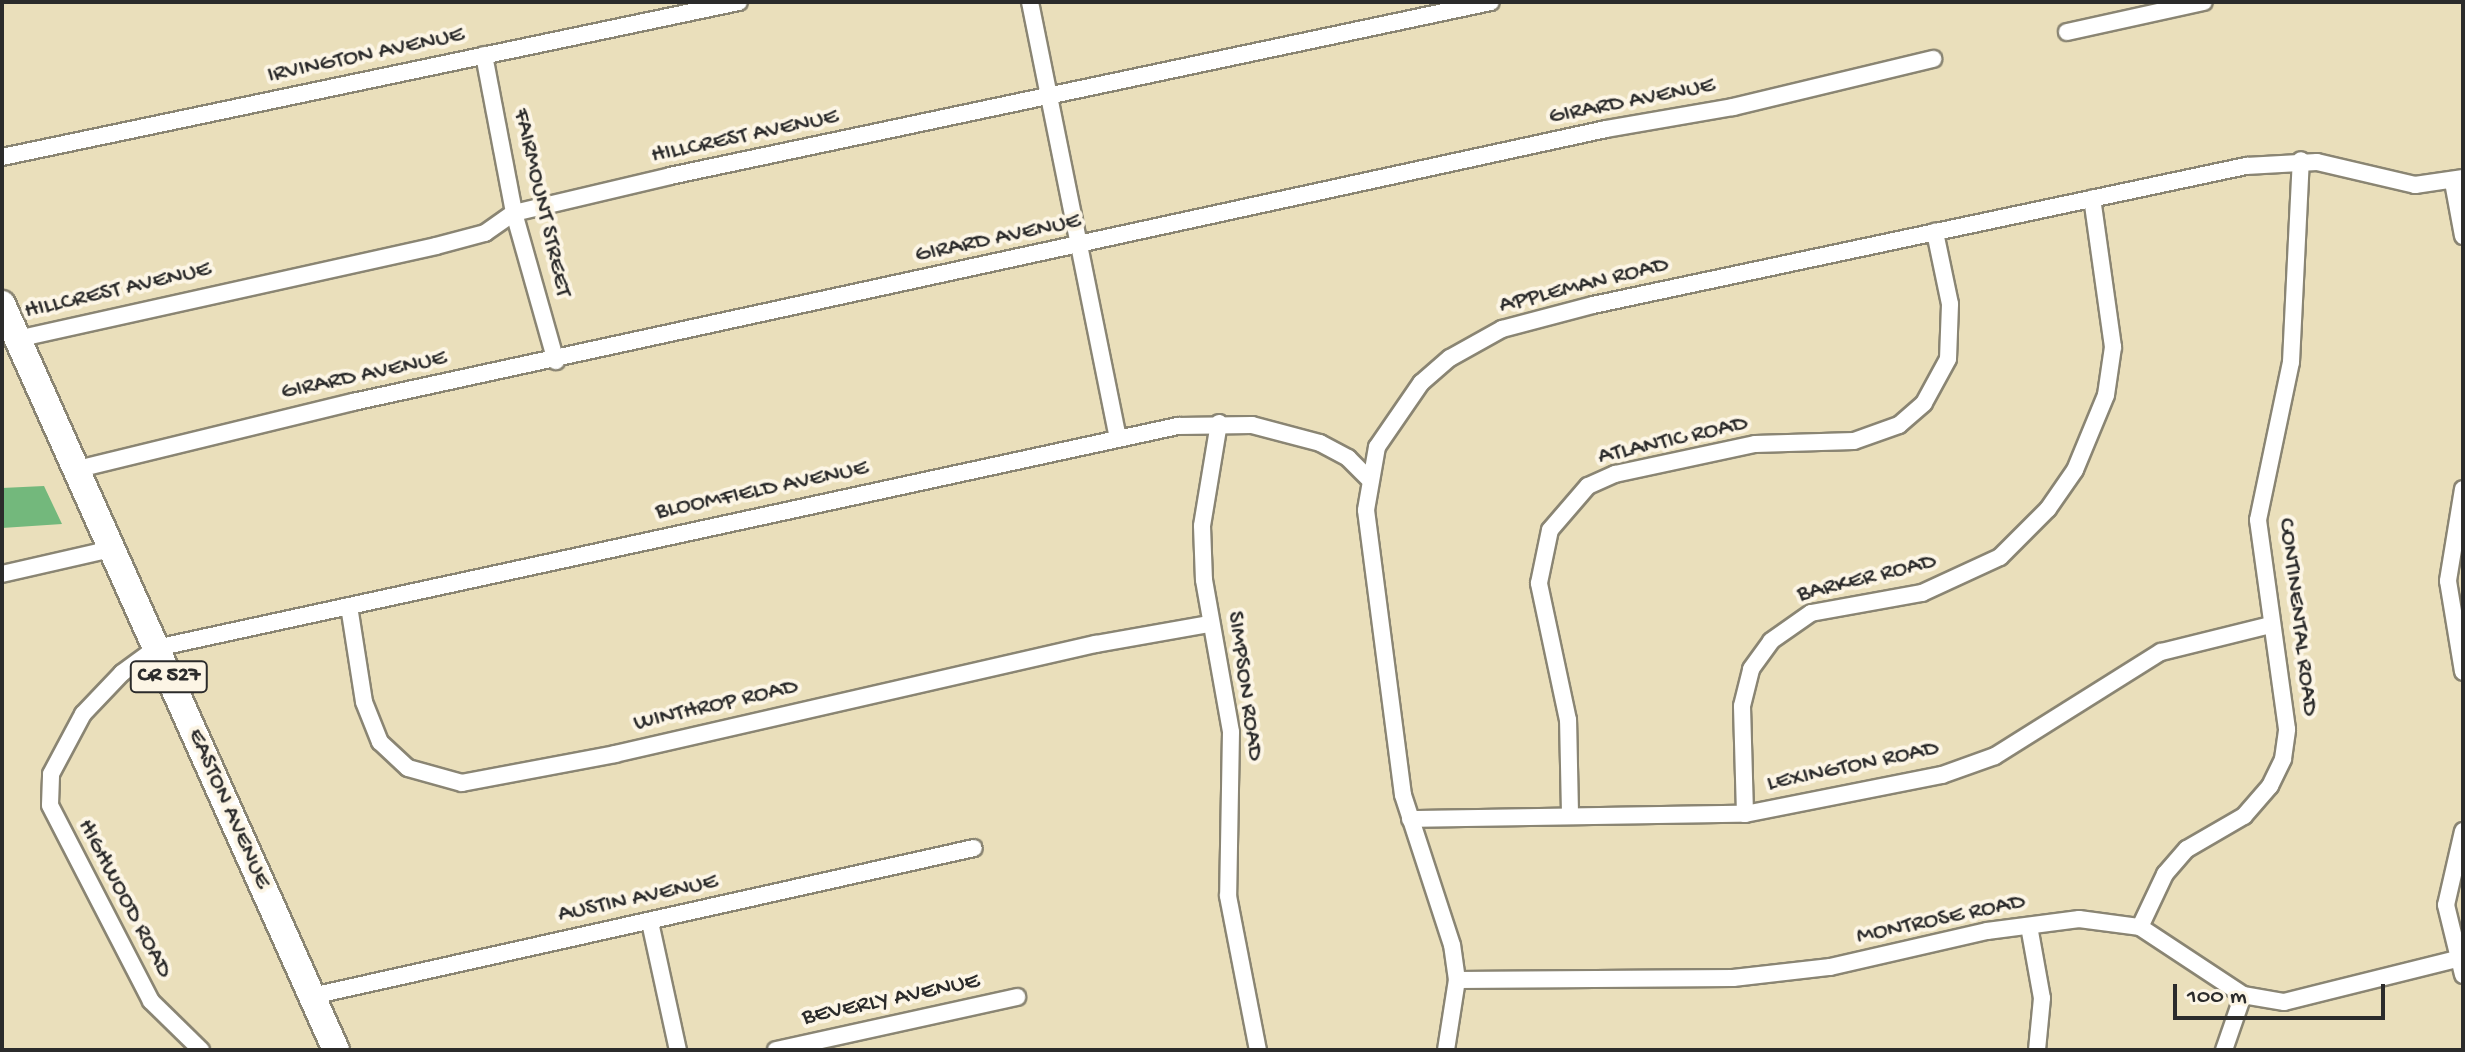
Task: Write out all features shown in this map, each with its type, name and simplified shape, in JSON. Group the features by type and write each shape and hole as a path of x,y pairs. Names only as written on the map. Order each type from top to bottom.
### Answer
{"main road":[{"name":"EASTON AVENUE","path":"2,304 336,1050"}],"street":[{"name":"IRVINGTON AVENUE","path":"2,157 739,2"},
{"path":"1030,2 1118,437"},
{"name":"HILLCREST AVENUE","path":"17,339 436,246 485,233 514,213 1047,95 1491,2"},
{"path":"2067,32 2204,2"},
{"name":"FAIRMOUNT STREET","path":"484,55 514,213 556,361"},
{"name":"GIRARD AVENUE","path":"74,470 353,402 556,361 1606,129 1733,107 1933,59"},
{"name":"APPLEMAN ROAD","path":"1446,1050 1457,980 1452,945 1410,819 1370,571 1368,478 1394,416 1421,383 1450,358 1502,329 2246,166 2301,160 2415,185 2458,180"},
{"name":"CONTINENTAL ROAD","path":"2140,927 2165,874 2187,849 2244,816 2278,773 2287,729 2270,625 2258,520 2291,362 2301,160"},
{"path":"2458,180 2463,236"},
{"name":"BARKER ROAD","path":"1745,814 1742,706 1751,669 1771,641 1811,613 1922,593 2000,557 2048,509 2075,470 2106,395 2113,347 2092,198"},
{"name":"ATLANTIC ROAD","path":"1570,813 1568,720 1539,583 1550,530 1588,486 1615,474 1755,444 1854,441 1899,425 1924,403 1948,359 1950,304 1935,232"},
{"name":"BLOOMFIELD AVENUE","path":"156,648 1118,437 1219,423 1252,425 1320,443 1348,458 1368,478"},
{"name":"SIMPSON ROAD","path":"1219,423 1202,526 1210,624 1231,732 1228,896 1258,1050"},
{"path":"2463,489 2448,581 2463,672"},
{"path":"2,574 111,549"},
{"name":"WINTHROP ROAD","path":"349,606 364,702 380,742 408,768 462,783 615,754 1096,644 1210,624"},
{"name":"LEXINGTON ROAD","path":"1410,819 1570,813 1745,814 1942,775 1982,761 2161,652 2270,625"},
{"name":"HIGHWOOD ROAD","path":"156,648 122,673 83,714 51,774 50,805 151,1001 201,1050"},
{"path":"2459,967 2446,905 2463,831"},
{"name":"AUSTIN AVENUE","path":"312,996 974,848"},
{"name":"MONTROSE ROAD","path":"1457,980 1733,978 1830,967 2029,926 2091,919 2140,927 2243,995 2284,1002 2459,967"},
{"path":"650,922 678,1050"},
{"path":"2029,926 2042,998 2037,1050"},
{"path":"2224,1050 2243,995"},
{"name":"BEVERLY AVENUE","path":"776,1050 1017,997"}],"green space":[{"path":"44,486 62,524 2,528 2,488"}]}
